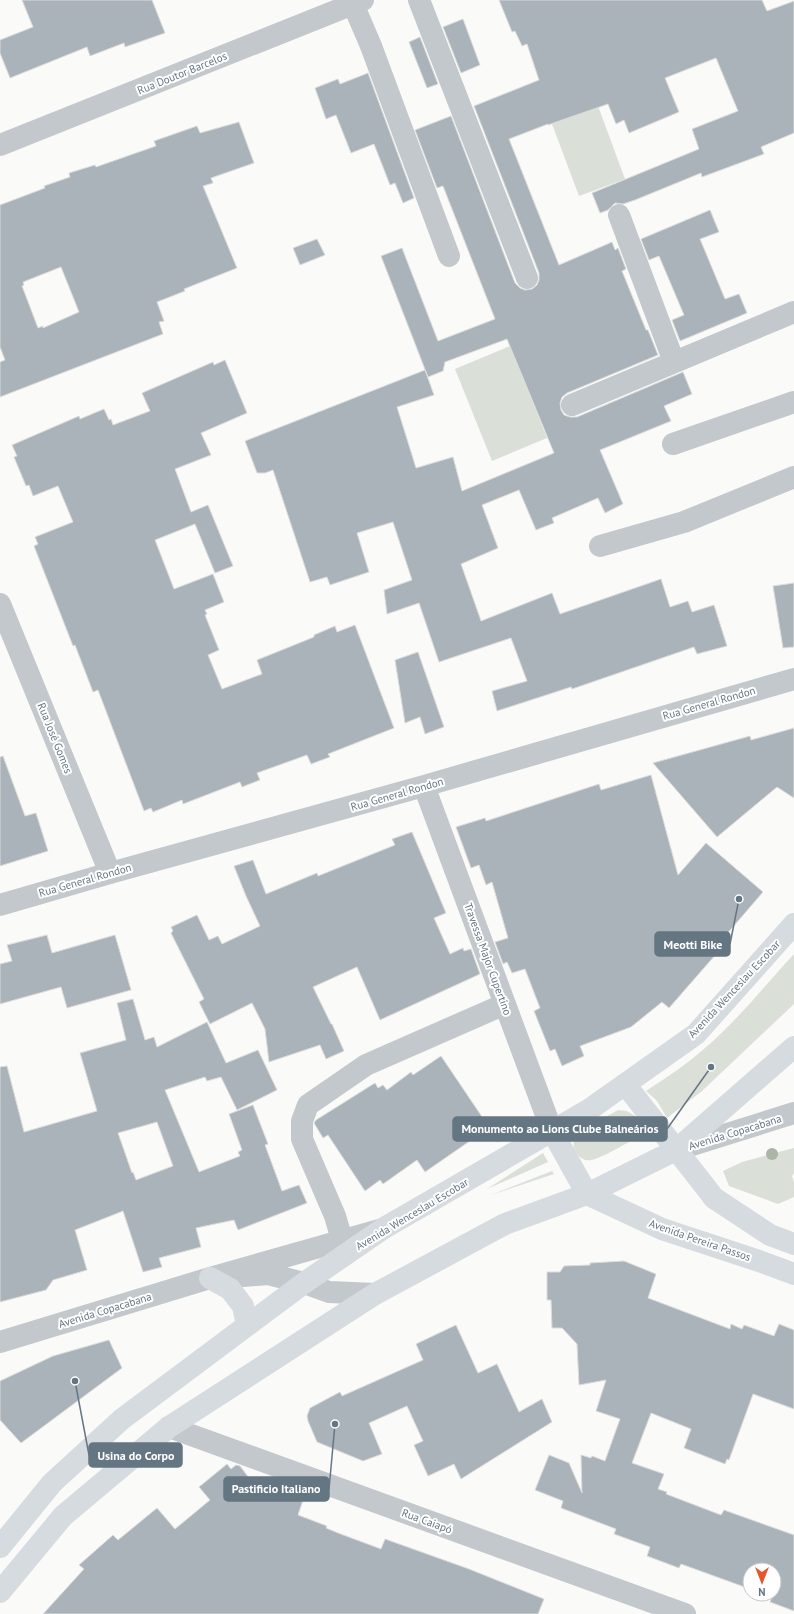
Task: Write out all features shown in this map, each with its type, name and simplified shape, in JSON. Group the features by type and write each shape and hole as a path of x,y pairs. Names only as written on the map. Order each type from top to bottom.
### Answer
{"main road":[{"name":"Avenida Wenceslau Escobar","path":"0,1547 52,1483 122,1419 304,1283 384,1228 590,1109 696,1034 794,924"},
{"path":"0,1592 63,1516 169,1427 375,1294 505,1224 587,1194 676,1150 794,1047"},
{"path":"625,1084 714,1198 770,1235 794,1244"},
{"path":"552,1131 587,1194"},
{"name":"Avenida Pereira Passos","path":"587,1194 662,1229 794,1274"},
{"path":"759,1261 770,1235"},
{"path":"210,1278 230,1289 243,1306 248,1325"}],"street":[{"path":"419,0 527,278"},
{"path":"358,2 371,46 450,256"},
{"name":"Rua Doutor Barcelos","path":"0,145 358,2"},
{"path":"619,215 674,362"},
{"path":"572,405 794,312"},
{"path":"673,444 794,402"},
{"path":"600,546 684,522 794,477"},
{"name":"Rua José Gomes","path":"0,604 110,873"},
{"name":"Rua General Rondon","path":"0,905 424,786 794,679"},
{"name":"Travessa Major Cupertino","path":"424,786 552,1131"},
{"path":"342,1240 335,1216 302,1139 302,1121 308,1105 366,1065 505,1004"},
{"name":"Avenida Copacabana","path":"676,1150 794,1113"},
{"name":"Avenida Copacabana","path":"0,1342 210,1278 384,1228"},
{"name":"Avenida Copacabana","path":"210,1278 268,1274 304,1283 329,1292 375,1294"},
{"name":"Rua Caiapó","path":"169,1427 684,1614"}],"shaded area":[{"path":"598,106 625,179 579,196 552,124"},
{"path":"510,346 547,438 492,461 455,369"},
{"path":"794,954 794,1004 702,1091 667,1118 657,1101 646,1091 684,1065 717,1037 740,1014"},
{"path":"618,1110 627,1111 637,1117 640,1128 636,1138 601,1157 591,1160 581,1158 574,1147 576,1134"},
{"path":"794,1148 794,1173 792,1176 794,1182 794,1197 778,1204 729,1186 723,1171 742,1162"},
{"path":"543,1153 548,1162 487,1189"},
{"path":"552,1171 554,1174 491,1195"}],"building":[{"path":"22,0 152,0 165,33 125,47 124,43 90,56 87,47 10,78 0,53 0,40 33,27"},
{"path":"499,0 762,0 767,11 794,1 794,133 761,147 764,154 702,177 701,173 623,204 615,203 608,210 600,213 592,193 699,149 692,129 738,111 716,58 665,78 679,112 629,133 624,120 616,124 608,104 509,139 559,265 612,242 615,250 618,248 626,269 622,271 658,355 567,393 562,397 560,403 561,410 564,415 577,417 683,372 692,394 664,406 671,421 600,450 623,504 605,513 598,498 552,518 554,523 536,530 519,490 482,505 498,548 461,564 481,621 552,593 560,614 661,579 670,607 688,601 692,612 714,605 727,646 697,654 694,647 572,689 571,687 497,711 492,691 527,681 511,638 439,662 419,603 387,614 384,590 412,580 393,522 357,533 369,572 330,585 327,577 310,582 273,470 265,473 257,473 245,441 425,370 434,395 397,407 416,468 453,457 462,491 554,453 507,339 445,362 443,371 428,377 381,256 402,248 438,341 495,319 443,186 437,188 415,130 451,116 515,283 520,288 525,290 532,289 537,285 539,273 474,106 539,80 527,44 522,46 515,31 512,32"},
{"path":"463,19 480,65 461,73 443,27"},
{"path":"420,37 438,84 427,88 409,42"},
{"path":"368,73 414,198 403,203 395,183 390,185 374,144 351,153 336,115 326,119 315,88 338,79 340,84"},
{"path":"239,122 254,163 211,178 213,183 203,186 237,268 184,289 185,291 157,302 164,321 159,322 163,334 0,397 0,362 5,360 0,347 0,205 45,188 44,186 70,177 69,173 95,165 96,167 156,146 154,141 197,126 200,133","holes":["61,267 79,312 43,328 43,326 38,328 22,286 24,285 23,282"]},
{"path":"710,210 719,232 700,239 725,299 739,294 747,313 680,341 672,320 684,315 659,256 649,260 641,239"},
{"path":"317,239 325,255 300,265 293,248"},
{"path":"225,360 247,413 201,433 211,455 175,469 191,512 208,505 233,566 215,573 195,524 155,540 174,589 213,574 224,602 205,610 207,614 205,615 219,650 208,655 222,689 262,674 257,660 314,637 314,635 335,626 337,632 355,625 394,728 328,754 330,757 311,764 307,755 257,773 260,780 242,787 240,782 183,804 182,800 153,812 151,808 144,811 98,690 93,692 75,645 73,646 34,546 38,544 35,537 73,522 58,486 33,496 29,485 26,486 14,457 17,456 12,445 79,416 80,419 104,409 113,425 150,411 142,393 213,362 214,365"},
{"path":"794,583 794,647 783,648 773,586"},
{"path":"418,652 444,727 425,734 420,717 405,723 395,660"},
{"path":"794,728 794,798 777,787 717,837 653,763 750,736 751,740"},
{"path":"3,756 25,816 36,813 48,851 0,866 0,757"},
{"path":"651,775 678,875 706,843 763,892 713,950 717,953 669,1008 662,1002 631,1027 580,1046 584,1056 562,1066 555,1049 550,1051 534,1011 540,1008 525,969 512,973 507,962 503,964 495,942 508,938 492,882 486,885 479,865 471,868 456,827 485,818 486,821 599,784 601,790"},
{"path":"412,832 446,913 434,918 450,954 463,948 464,951 471,949 480,974 380,1020 357,967 313,987 344,1051 326,1059 320,1045 269,1062 265,1029 252,1003 210,1024 199,1002 204,999 171,933 173,931 171,927 197,915 209,940 218,936 222,944 260,926 234,866 253,860 266,894 317,873 318,876 395,845 392,839"},
{"path":"47,935 52,953 115,935 131,990 67,1008 61,987 0,1004 0,964 12,961 7,945"},
{"path":"133,999 145,1040 154,1037 157,1047 207,1022 226,1063 258,1050 277,1090 237,1110 221,1077 207,1081 205,1077 165,1090 199,1172 240,1156 238,1152 242,1150 229,1114 253,1105 268,1144 265,1145 282,1191 299,1185 307,1203 238,1230 234,1220 196,1228 201,1247 159,1258 162,1267 143,1272 123,1211 75,1230 87,1270 53,1280 46,1290 0,1302 0,1067 7,1066 24,1132 97,1111 80,1053 126,1040 117,1003","holes":["157,1122 173,1166 136,1180 133,1172 132,1173 118,1133"]},
{"path":"441,1056 499,1142 477,1136 425,1172 417,1160 383,1184 380,1180 365,1191 328,1135 323,1138 314,1123 316,1120 375,1083 378,1088 383,1085 387,1090 411,1072 413,1075"},
{"path":"624,1261 656,1274 648,1298 730,1329 731,1324 742,1329 744,1325 774,1336 779,1324 794,1330 794,1409 753,1394 729,1460 727,1459 725,1464 684,1448 691,1429 651,1413 632,1463 664,1474 658,1489 667,1492 666,1494 721,1515 724,1510 794,1535 794,1611 770,1602 782,1602 782,1562 742,1562 742,1586 681,1564 679,1568 647,1556 650,1547 614,1534 616,1529 561,1508 563,1501 535,1490 549,1455 569,1463 582,1493 581,1455 591,1458 592,1456 605,1461 620,1419 596,1411 606,1380 579,1385 577,1344 562,1328 552,1328 551,1300 547,1300 547,1272 560,1272 564,1266 590,1265 590,1263"},
{"path":"456,1325 478,1373 497,1364 519,1412 542,1399 552,1422 461,1479 454,1464 428,1476 414,1445 423,1441 407,1406 369,1423 382,1454 363,1461 317,1442 308,1421 307,1416 310,1408 340,1392 342,1396 423,1360 416,1344"},
{"path":"109,1340 122,1368 21,1443 0,1420 0,1381 53,1356"},
{"path":"227,1464 231,1469 236,1465 240,1466 252,1482 303,1500 298,1515 327,1526 326,1528 381,1549 385,1539 469,1569 544,1599 538,1614 43,1614 84,1569 79,1565 113,1535 118,1540 157,1508 175,1529 210,1500 199,1487"}],"place":[{"name":"Meotti Bike","path":"739,899"},
{"name":"Monumento ao Lions Clube Balneários","path":"711,1067"},
{"name":"Usina do Corpo","path":"75,1381"},
{"name":"Pastificio Italiano","path":"335,1424"}]}
